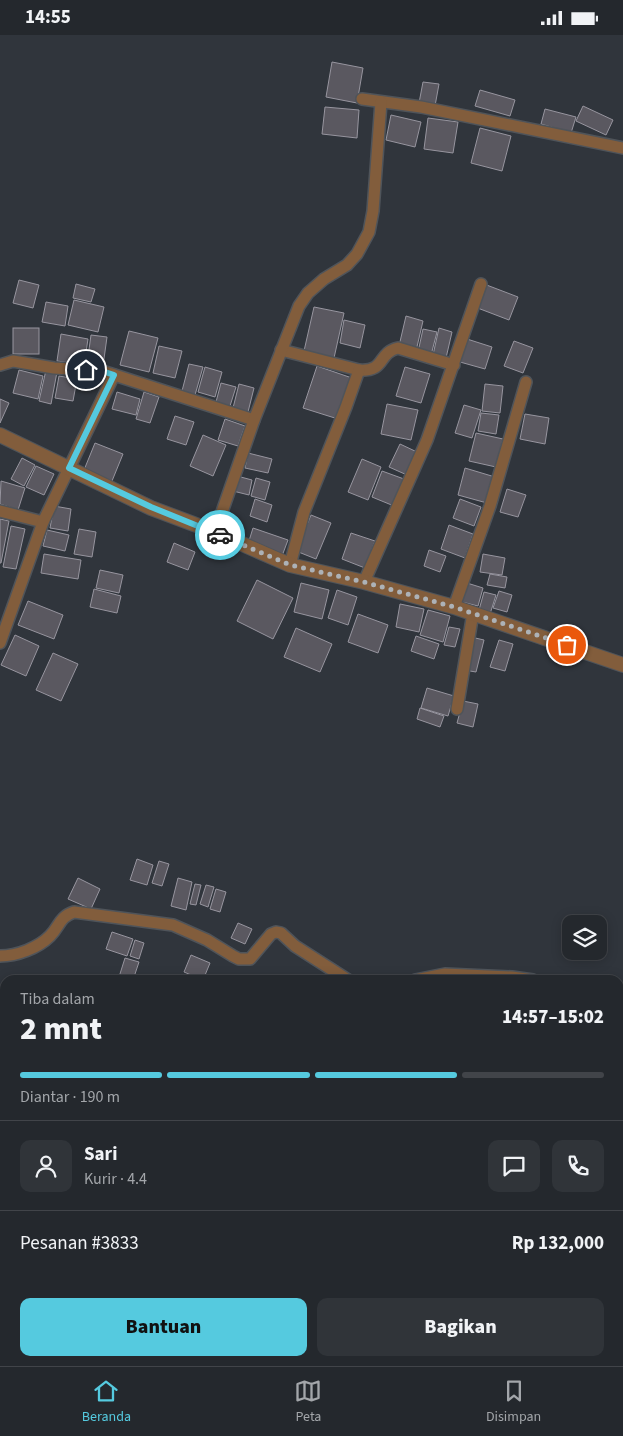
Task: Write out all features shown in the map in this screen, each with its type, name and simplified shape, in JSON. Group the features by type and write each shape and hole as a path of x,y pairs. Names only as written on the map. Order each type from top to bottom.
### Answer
{"street":[{"path":"362,99 438,110 623,148"},
{"path":"215,532 254,420 299,306 308,293 324,279 347,265 357,254 369,232 373,211 382,103"},
{"path":"364,582 427,440 481,284"},
{"path":"281,350 368,371 376,368 391,350 398,348 454,365"},
{"path":"0,365 13,361 54,368 102,371 254,420"},
{"path":"290,565 304,512 346,407 358,370"},
{"path":"0,643 43,522 114,375"},
{"path":"454,607 490,506 526,382"},
{"path":"0,435 151,507 215,532 290,565 364,582 454,607 623,665"},
{"path":"0,511 43,522"},
{"path":"457,709 472,613"},
{"path":"0,956 11,956 33,948 50,936 66,914 74,912 173,925 207,940 233,956 244,960 250,959 271,934 281,933 296,946 340,975"},
{"path":"440,975 467,975"}],"building":[{"path":"332,62 363,68 357,103 326,97"},
{"path":"423,82 439,84 435,106 419,103"},
{"path":"480,90 515,100 510,116 475,106"},
{"path":"583,106 613,120 606,135 576,121"},
{"path":"325,107 359,110 357,138 322,134"},
{"path":"545,109 576,117 571,133 541,124"},
{"path":"391,115 421,122 415,147 386,140"},
{"path":"428,118 458,122 453,153 424,149"},
{"path":"480,128 511,136 502,171 471,163"},
{"path":"19,280 39,285 33,308 13,303"},
{"path":"76,284 95,289 91,302 73,298"},
{"path":"484,284 518,297 509,320 475,307"},
{"path":"74,300 104,307 98,332 68,325"},
{"path":"46,302 68,306 65,326 42,322"},
{"path":"314,307 344,313 334,358 304,351"},
{"path":"406,316 423,321 416,351 399,346"},
{"path":"344,320 365,325 360,348 340,343"},
{"path":"13,328 39,328 39,354 13,354"},
{"path":"439,328 452,332 446,358 433,355"},
{"path":"423,329 437,332 431,355 418,352"},
{"path":"129,331 158,338 149,372 120,365"},
{"path":"61,334 88,339 84,365 57,361"},
{"path":"91,335 107,337 103,366 87,364"},
{"path":"467,339 492,347 485,369 460,362"},
{"path":"514,341 533,348 523,373 504,366"},
{"path":"159,346 182,351 175,378 153,373"},
{"path":"189,364 203,367 195,395 182,391"},
{"path":"317,366 352,378 338,419 303,408"},
{"path":"205,367 222,372 215,397 198,392"},
{"path":"405,367 430,374 421,403 396,396"},
{"path":"19,370 43,376 38,399 13,393"},
{"path":"46,370 57,372 51,404 39,401"},
{"path":"59,376 77,379 73,401 55,398"},
{"path":"221,383 236,387 230,406 216,402"},
{"path":"239,384 254,388 248,412 233,408"},
{"path":"485,384 503,386 500,413 482,411"},
{"path":"117,392 140,399 136,415 112,409"},
{"path":"144,392 159,397 150,423 136,419"},
{"path":"0,399 9,403 0,423"},
{"path":"387,404 418,410 411,440 381,434"},
{"path":"464,405 481,410 472,438 455,433"},
{"path":"481,413 499,415 496,434 478,431"},
{"path":"525,414 549,418 545,444 520,439"},
{"path":"175,416 194,422 186,445 167,439"},
{"path":"225,419 245,426 238,446 218,440"},
{"path":"476,433 503,439 496,467 469,461"},
{"path":"203,435 226,445 213,476 190,466"},
{"path":"95,443 123,454 112,481 84,470"},
{"path":"400,444 417,452 407,475 389,467"},
{"path":"248,453 272,459 268,473 245,468"},
{"path":"22,458 35,465 24,486 11,479"},
{"path":"362,459 381,467 368,500 348,492"},
{"path":"36,466 54,474 44,495 26,487"},
{"path":"465,468 495,477 487,503 458,495"},
{"path":"382,471 404,479 394,506 372,497"},
{"path":"237,476 252,480 249,495 233,491"},
{"path":"256,478 270,482 265,500 251,496"},
{"path":"1,481 25,488 18,510 0,504"},
{"path":"507,489 526,495 518,517 500,512"},
{"path":"255,499 272,505 267,522 250,516"},
{"path":"460,499 481,507 474,526 453,518"},
{"path":"54,506 71,509 68,531 50,528"},
{"path":"311,515 331,523 316,559 296,551"},
{"path":"0,519 9,521 1,563 0,563"},
{"path":"449,525 473,534 465,558 441,549"},
{"path":"11,526 25,529 16,569 3,567"},
{"path":"253,528 288,540 282,556 248,544"},
{"path":"79,529 96,532 92,557 74,554"},
{"path":"47,530 69,535 65,551 43,546"},
{"path":"351,533 375,541 365,568 342,559"},
{"path":"174,543 195,552 188,570 167,562"},
{"path":"429,550 446,556 440,572 424,566"},
{"path":"44,554 81,560 78,579 41,573"},
{"path":"483,554 505,558 502,575 480,572"},
{"path":"100,570 123,575 119,593 96,588"},
{"path":"490,574 507,577 505,588 487,585"},
{"path":"257,580 293,598 273,639 237,621"},
{"path":"301,583 329,590 322,619 294,612"},
{"path":"467,583 483,588 478,606 462,602"},
{"path":"94,589 121,596 117,613 90,607"},
{"path":"337,590 357,597 348,625 328,618"},
{"path":"499,591 512,595 507,612 493,608"},
{"path":"484,592 496,595 490,614 479,610"},
{"path":"28,601 63,615 54,639 18,625"},
{"path":"400,604 424,609 419,632 396,627"},
{"path":"428,610 450,616 443,642 420,635"},
{"path":"358,614 388,625 378,653 348,642"},
{"path":"449,627 460,629 455,647 444,645"},
{"path":"296,628 332,644 320,672 284,657"},
{"path":"15,635 39,646 26,676 1,665"},
{"path":"416,636 439,644 434,659 411,651"},
{"path":"471,637 484,640 476,672 464,670"},
{"path":"499,640 513,644 505,671 490,667"},
{"path":"53,653 78,664 61,701 36,690"},
{"path":"427,688 454,696 448,716 421,708"},
{"path":"463,701 478,704 473,727 457,723"},
{"path":"420,708 444,716 440,727 417,719"},
{"path":"137,859 153,865 147,885 130,880"},
{"path":"159,861 169,864 162,886 152,883"},
{"path":"78,878 100,889 91,909 68,899"},
{"path":"178,878 192,882 186,910 171,906"},
{"path":"195,884 201,885 196,905 190,904"},
{"path":"206,885 214,887 208,907 200,904"},
{"path":"216,889 226,892 220,912 210,909"},
{"path":"238,923 252,929 245,944 231,938"},
{"path":"112,932 133,939 127,956 106,949"},
{"path":"135,940 144,943 139,959 130,956"},
{"path":"191,955 210,963 205,975 191,975 184,972"},
{"path":"125,958 139,962 135,975 120,975"}],"way so far":[{"path":"220,535 290,565 364,582 454,607 567,645"}],"route":[{"path":"86,370 102,371 114,375 69,468 151,507 220,535"}]}
